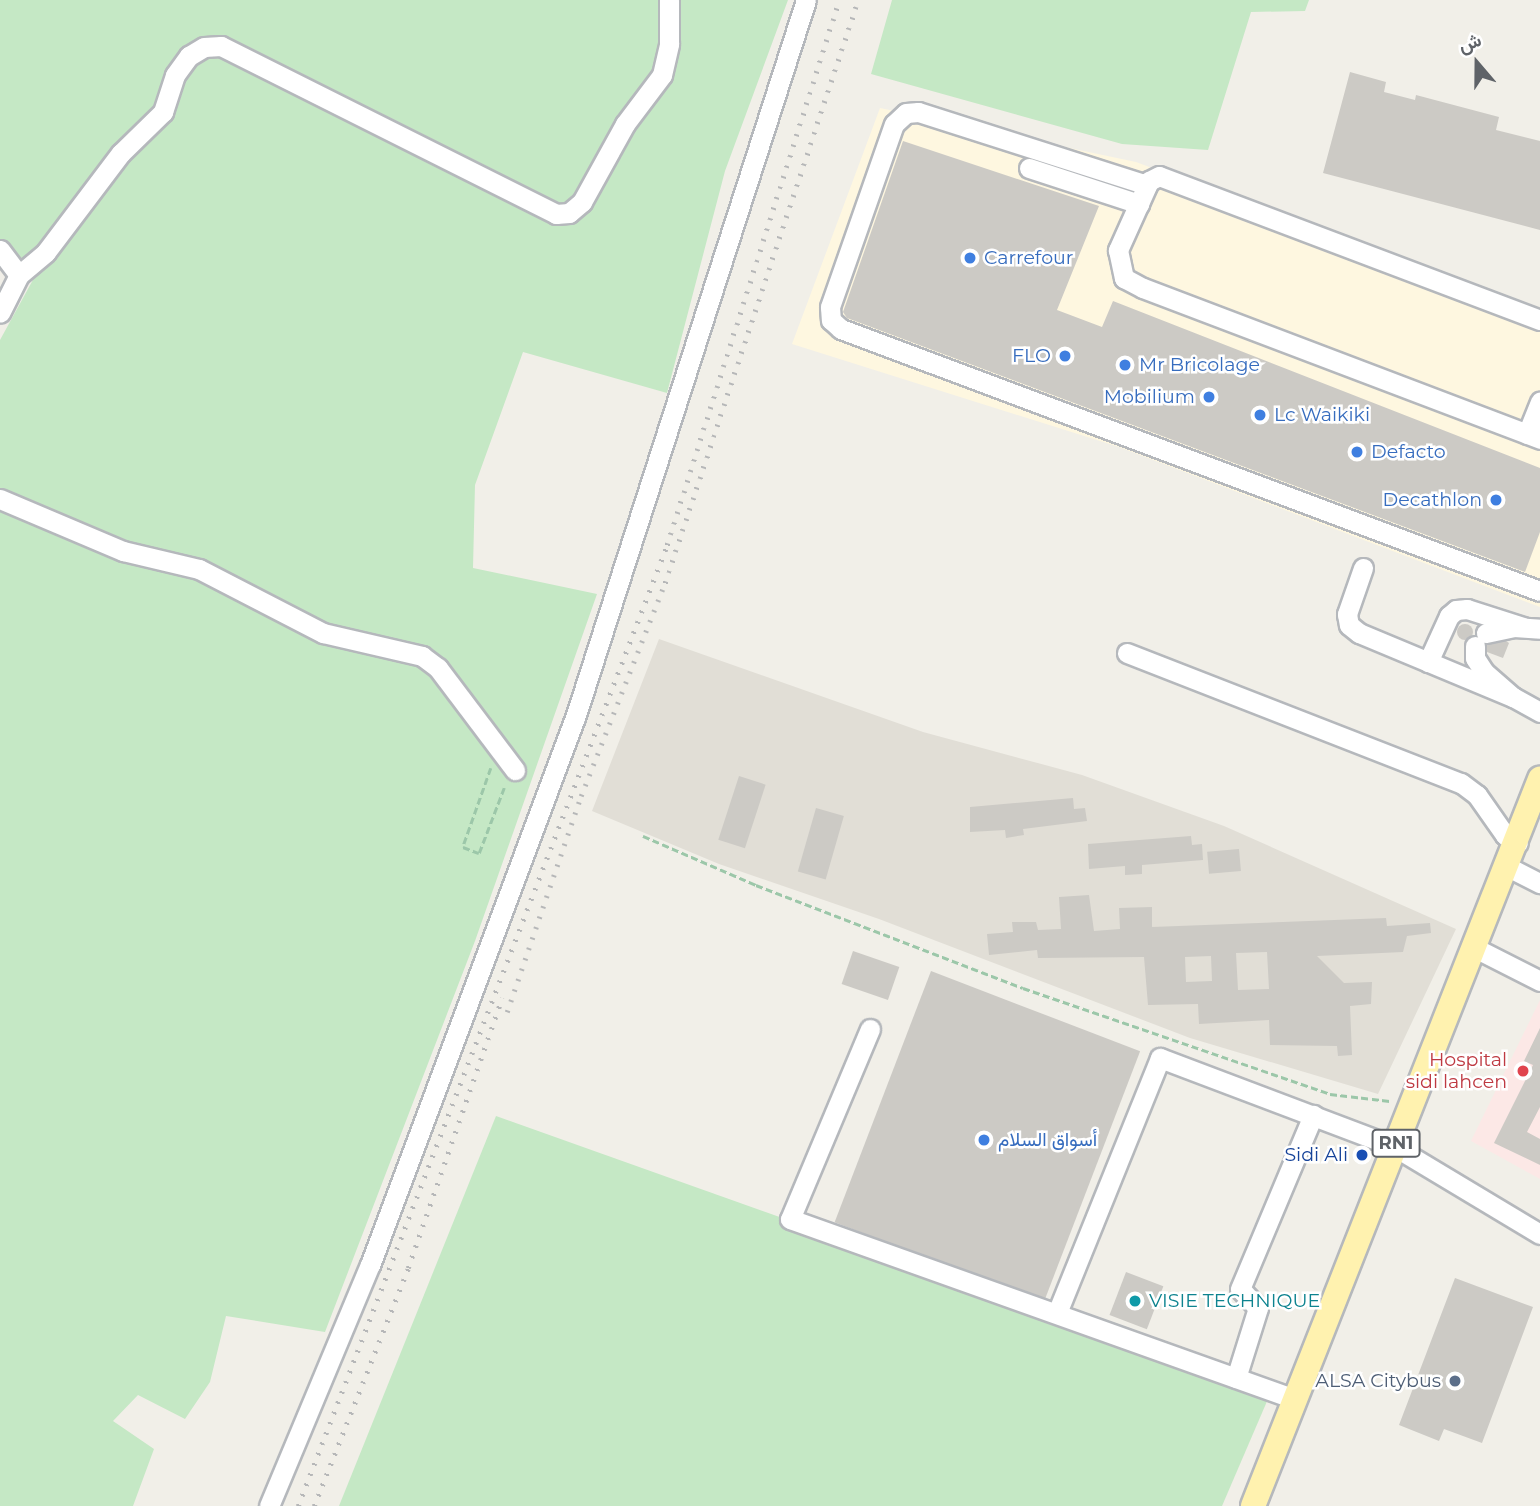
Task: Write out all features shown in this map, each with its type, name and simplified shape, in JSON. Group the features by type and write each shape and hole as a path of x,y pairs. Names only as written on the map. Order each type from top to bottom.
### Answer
{"main road":[{"name":"RN1","path":"1253,1506 1518,843 1540,779"}],"street":[{"path":"0,313 19,275 46,252 121,153 163,112 175,75 189,56 204,47 221,47 556,214 569,213 582,202 625,124 662,75 669,44 669,0"},
{"path":"270,1506 370,1265 576,715 806,0"},
{"path":"1143,195 918,112 906,113 894,124 830,307 831,320 841,329 1540,591"},
{"path":"1029,168 1143,195"},
{"path":"1540,320 1165,177 1154,177 1118,250 1124,278 1533,436 1540,401"},
{"path":"0,250 19,275"},
{"path":"0,499 123,551 199,569 323,633 422,656 438,668 515,770"},
{"path":"1363,568 1347,614 1349,625 1428,662 1513,697 1540,712"},
{"path":"1428,662 1447,620 1456,610 1467,609 1532,628"},
{"path":"1513,697 1480,668 1480,640 1532,628"},
{"path":"1127,653 1461,783 1477,795 1505,835 1518,843"},
{"path":"1508,867 1540,883"},
{"path":"1475,948 1540,981"},
{"path":"870,1029 790,1219 1295,1399"},
{"path":"1057,1313 1155,1061 1165,1058 1395,1147 1540,1234"},
{"path":"1236,1378 1258,1308 1240,1289 1313,1115"}],"path":[{"path":"499,747 463,847 479,853 504,788"},
{"path":"643,836 692,859 1023,988 1330,1094 1363,1100 1413,1101"}],"shaded area":[{"path":"880,108 1136,162 1540,313 1540,607 1119,447 792,344"},
{"path":"659,639 923,732 1082,775 1224,826 1456,929 1378,1094 1190,1038 879,919 719,864 592,811"},
{"name":"Hospital sidi lahcen","path":"1540,1000 1540,1179 1471,1141"}],"green space":[{"path":"0,0 788,0 725,171 667,393 523,352 475,485 473,568 597,594 475,941 325,1332 226,1316 210,1382 185,1419 138,1395 113,1421 154,1449 133,1506 0,1506 0,340 40,267 0,250"},
{"path":"892,0 1309,0 1305,11 1251,12 1208,150 1122,144 871,74"},
{"path":"496,1116 1271,1392 1222,1506 339,1506"}],"building":[{"path":"1350,72 1386,82 1384,92 1415,100 1416,95 1499,117 1496,130 1540,141 1540,230 1323,173"},
{"path":"903,141 1099,206 1057,310 1102,327 1113,301 1540,468 1540,532 1525,572 847,318 843,312"},
{"path":"1465,624 1471,626 1471,638 1465,640 1459,638 1457,632 1459,626"},
{"path":"1506,641 1509,643 1503,658 1487,652 1487,645"},
{"path":"739,776 766,785 745,848 718,840"},
{"path":"1073,798 1074,809 1085,808 1087,821 1023,829 1024,835 1006,838 1005,830 970,832 970,807"},
{"path":"816,808 844,816 826,879 798,871"},
{"path":"1191,836 1192,845 1202,844 1203,860 1142,865 1142,874 1125,875 1125,866 1089,869 1088,844"},
{"path":"1239,849 1241,871 1209,874 1207,852"},
{"path":"1089,895 1094,931 1120,929 1119,908 1152,907 1152,927 1386,918 1387,926 1430,923 1431,933 1407,936 1403,952 1317,956 1344,983 1372,982 1371,1004 1350,1006 1352,1055 1338,1056 1337,1046 1270,1045 1269,1020 1199,1024 1198,1004 1148,1005 1144,957 1038,958 1037,950 989,955 987,934 1013,932 1012,922 1036,922 1038,930 1061,929 1059,897","holes":["1267,952 1269,989 1238,990 1236,953","1211,956 1212,981 1186,982 1185,957"]},
{"path":"853,951 899,967 888,1000 842,984"},
{"name":"أسواق السلام","path":"931,971 1140,1051 1044,1302 835,1222"},
{"path":"1540,1028 1540,1107 1527,1132 1540,1139 1540,1165 1494,1143 1533,1065 1524,1061"},
{"name":"VISIE TECHNIQUE","path":"1126,1272 1163,1286 1147,1329 1110,1315"},
{"path":"1455,1278 1533,1307 1482,1443 1444,1429 1439,1441 1399,1425"}],"railway":[{"path":"298,1506 667,545 839,0"},
{"path":"507,1012 581,796 665,583 858,0"},
{"path":"314,1506 408,1268 502,998"}],"place":[{"name":"Carrefour","path":"970,258"},
{"name":"FLO","path":"1065,356"},
{"name":"Mr Bricolage","path":"1125,365"},
{"name":"Mobilium","path":"1209,397"},
{"name":"Lc Waikiki","path":"1260,415"},
{"name":"Defacto","path":"1357,452"},
{"name":"Decathlon","path":"1496,500"},
{"name":"Hospital sidi lahcen","path":"1523,1071"},
{"name":"أسواق السلام","path":"984,1140"},
{"name":"Sidi Ali","path":"1362,1155"},
{"name":"VISIE TECHNIQUE","path":"1135,1301"},
{"name":"ALSA Citybus","path":"1455,1381"}]}
